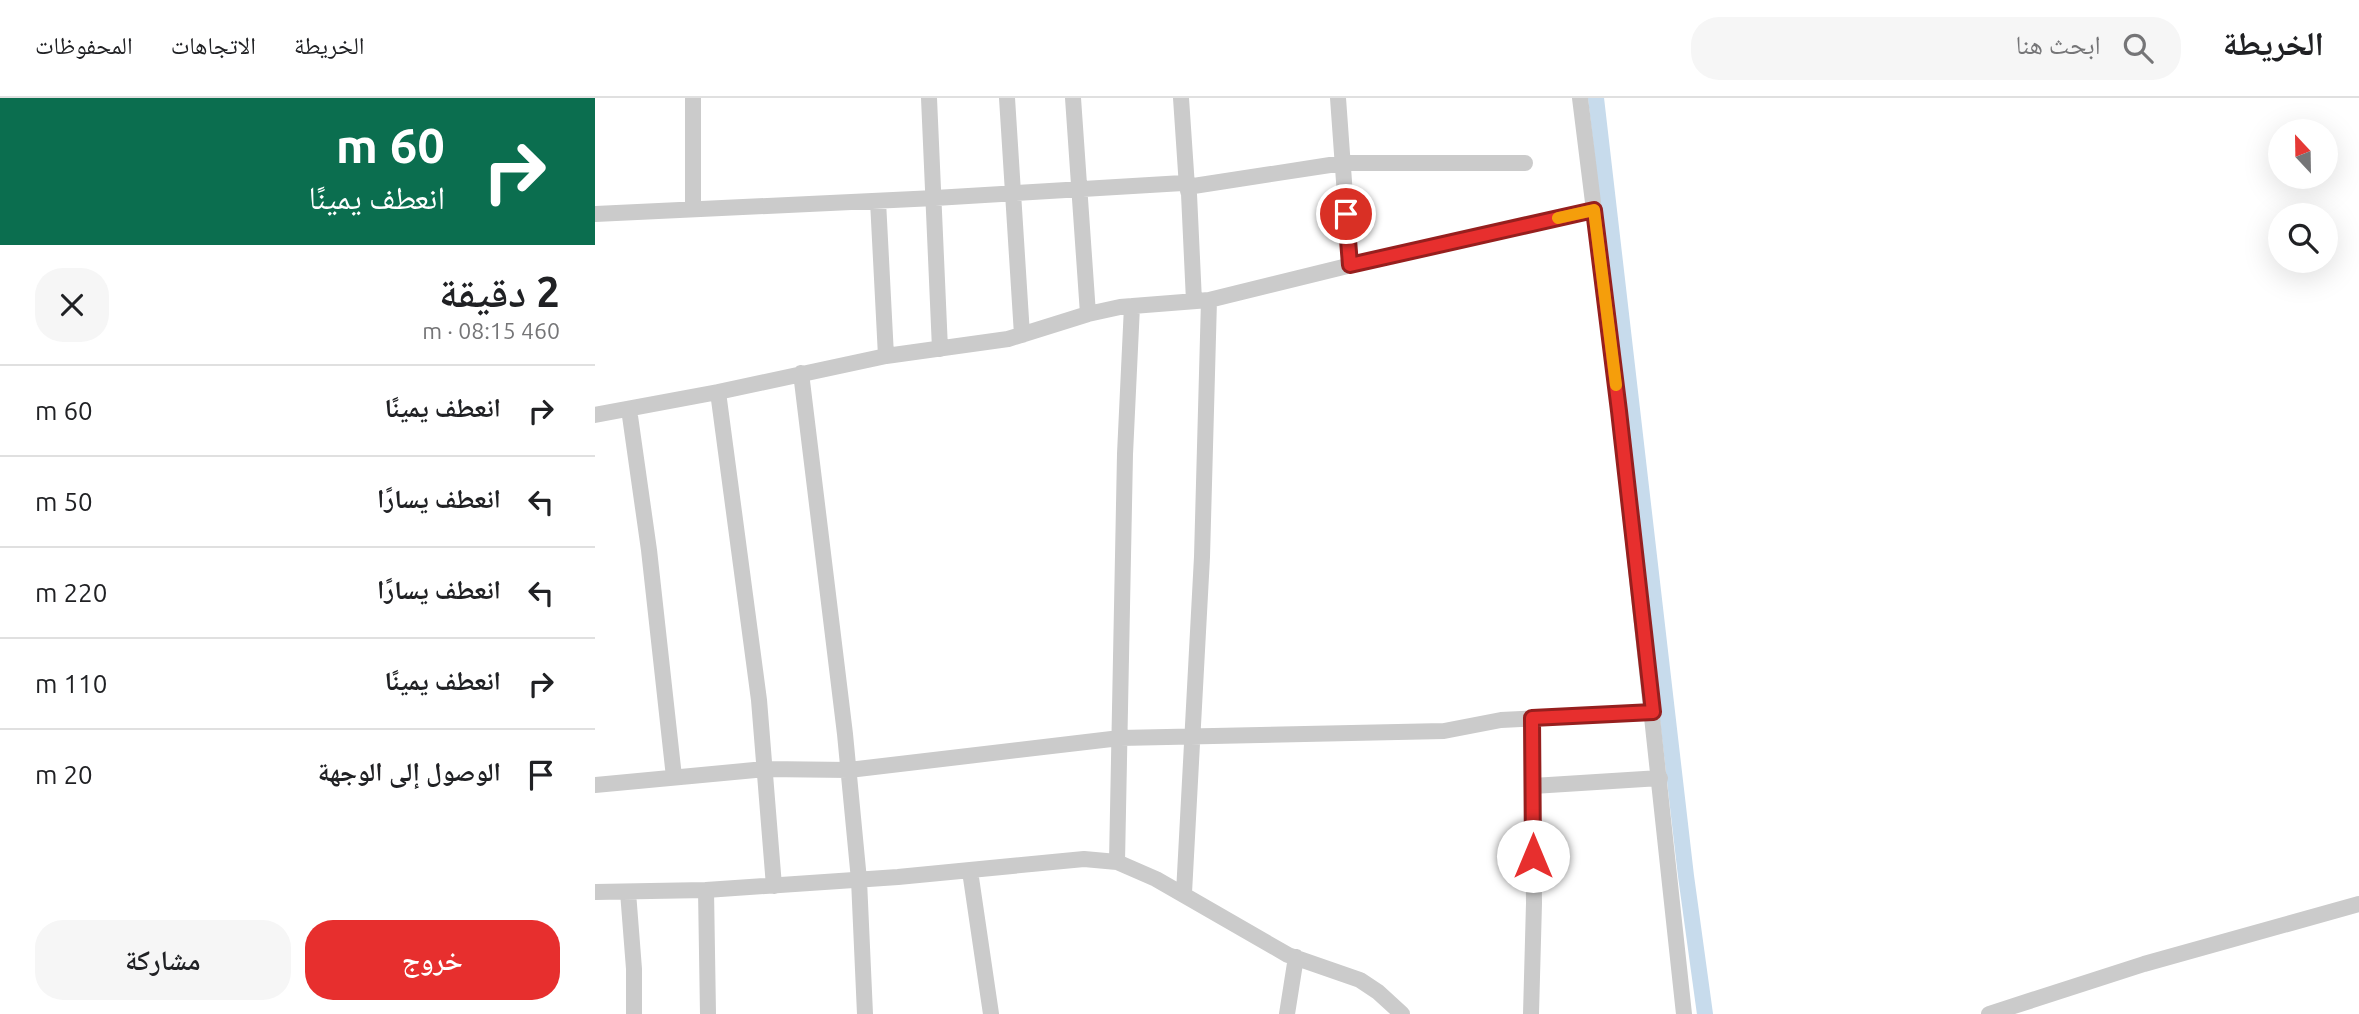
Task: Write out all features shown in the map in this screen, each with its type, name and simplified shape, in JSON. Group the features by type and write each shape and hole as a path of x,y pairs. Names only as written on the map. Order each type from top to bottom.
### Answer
{"street":[{"path":"693,98 693,209"},
{"path":"929,98 940,349"},
{"path":"1007,98 1022,335"},
{"path":"1073,98 1088,314"},
{"path":"1181,98 1187,187 1201,301 1202,557 1184,893"},
{"path":"1338,98 1350,265"},
{"path":"1580,98 1619,411 1684,1014"},
{"path":"1187,187 1343,163 1525,163"},
{"path":"595,214 1013,194 1175,182 1183,183 1187,187"},
{"path":"878,201 887,356"},
{"path":"595,415 887,356 1022,335 1088,314 1132,306 1201,301 1594,210"},
{"path":"1117,862 1125,454 1132,306"},
{"path":"801,373 849,770 859,880 865,1014"},
{"path":"718,392 759,700 774,886"},
{"path":"629,409 649,550 674,777"},
{"path":"595,785 765,769 849,770 1120,738 1444,732 1492,721 1653,712"},
{"path":"1531,1014 1534,903 1532,718"},
{"path":"1533,786 1660,778"},
{"path":"595,892 774,886 1084,859 1117,862 1184,893 1244,931 1296,957 1360,980 1402,1014"},
{"path":"970,871 991,1014"},
{"path":"706,890 708,1014"},
{"path":"628,892 634,1014"},
{"path":"1989,1014 2144,964 2359,904"},
{"path":"1287,1014 1296,957"}],"waterway":[{"path":"1596,98 1686,876 1705,1014"}],"slow traffic":[{"path":"1558,218 1594,210 1616,385"}],"route":[{"path":"1346,214 1350,265 1594,210 1653,712 1532,718 1533,856"}]}
